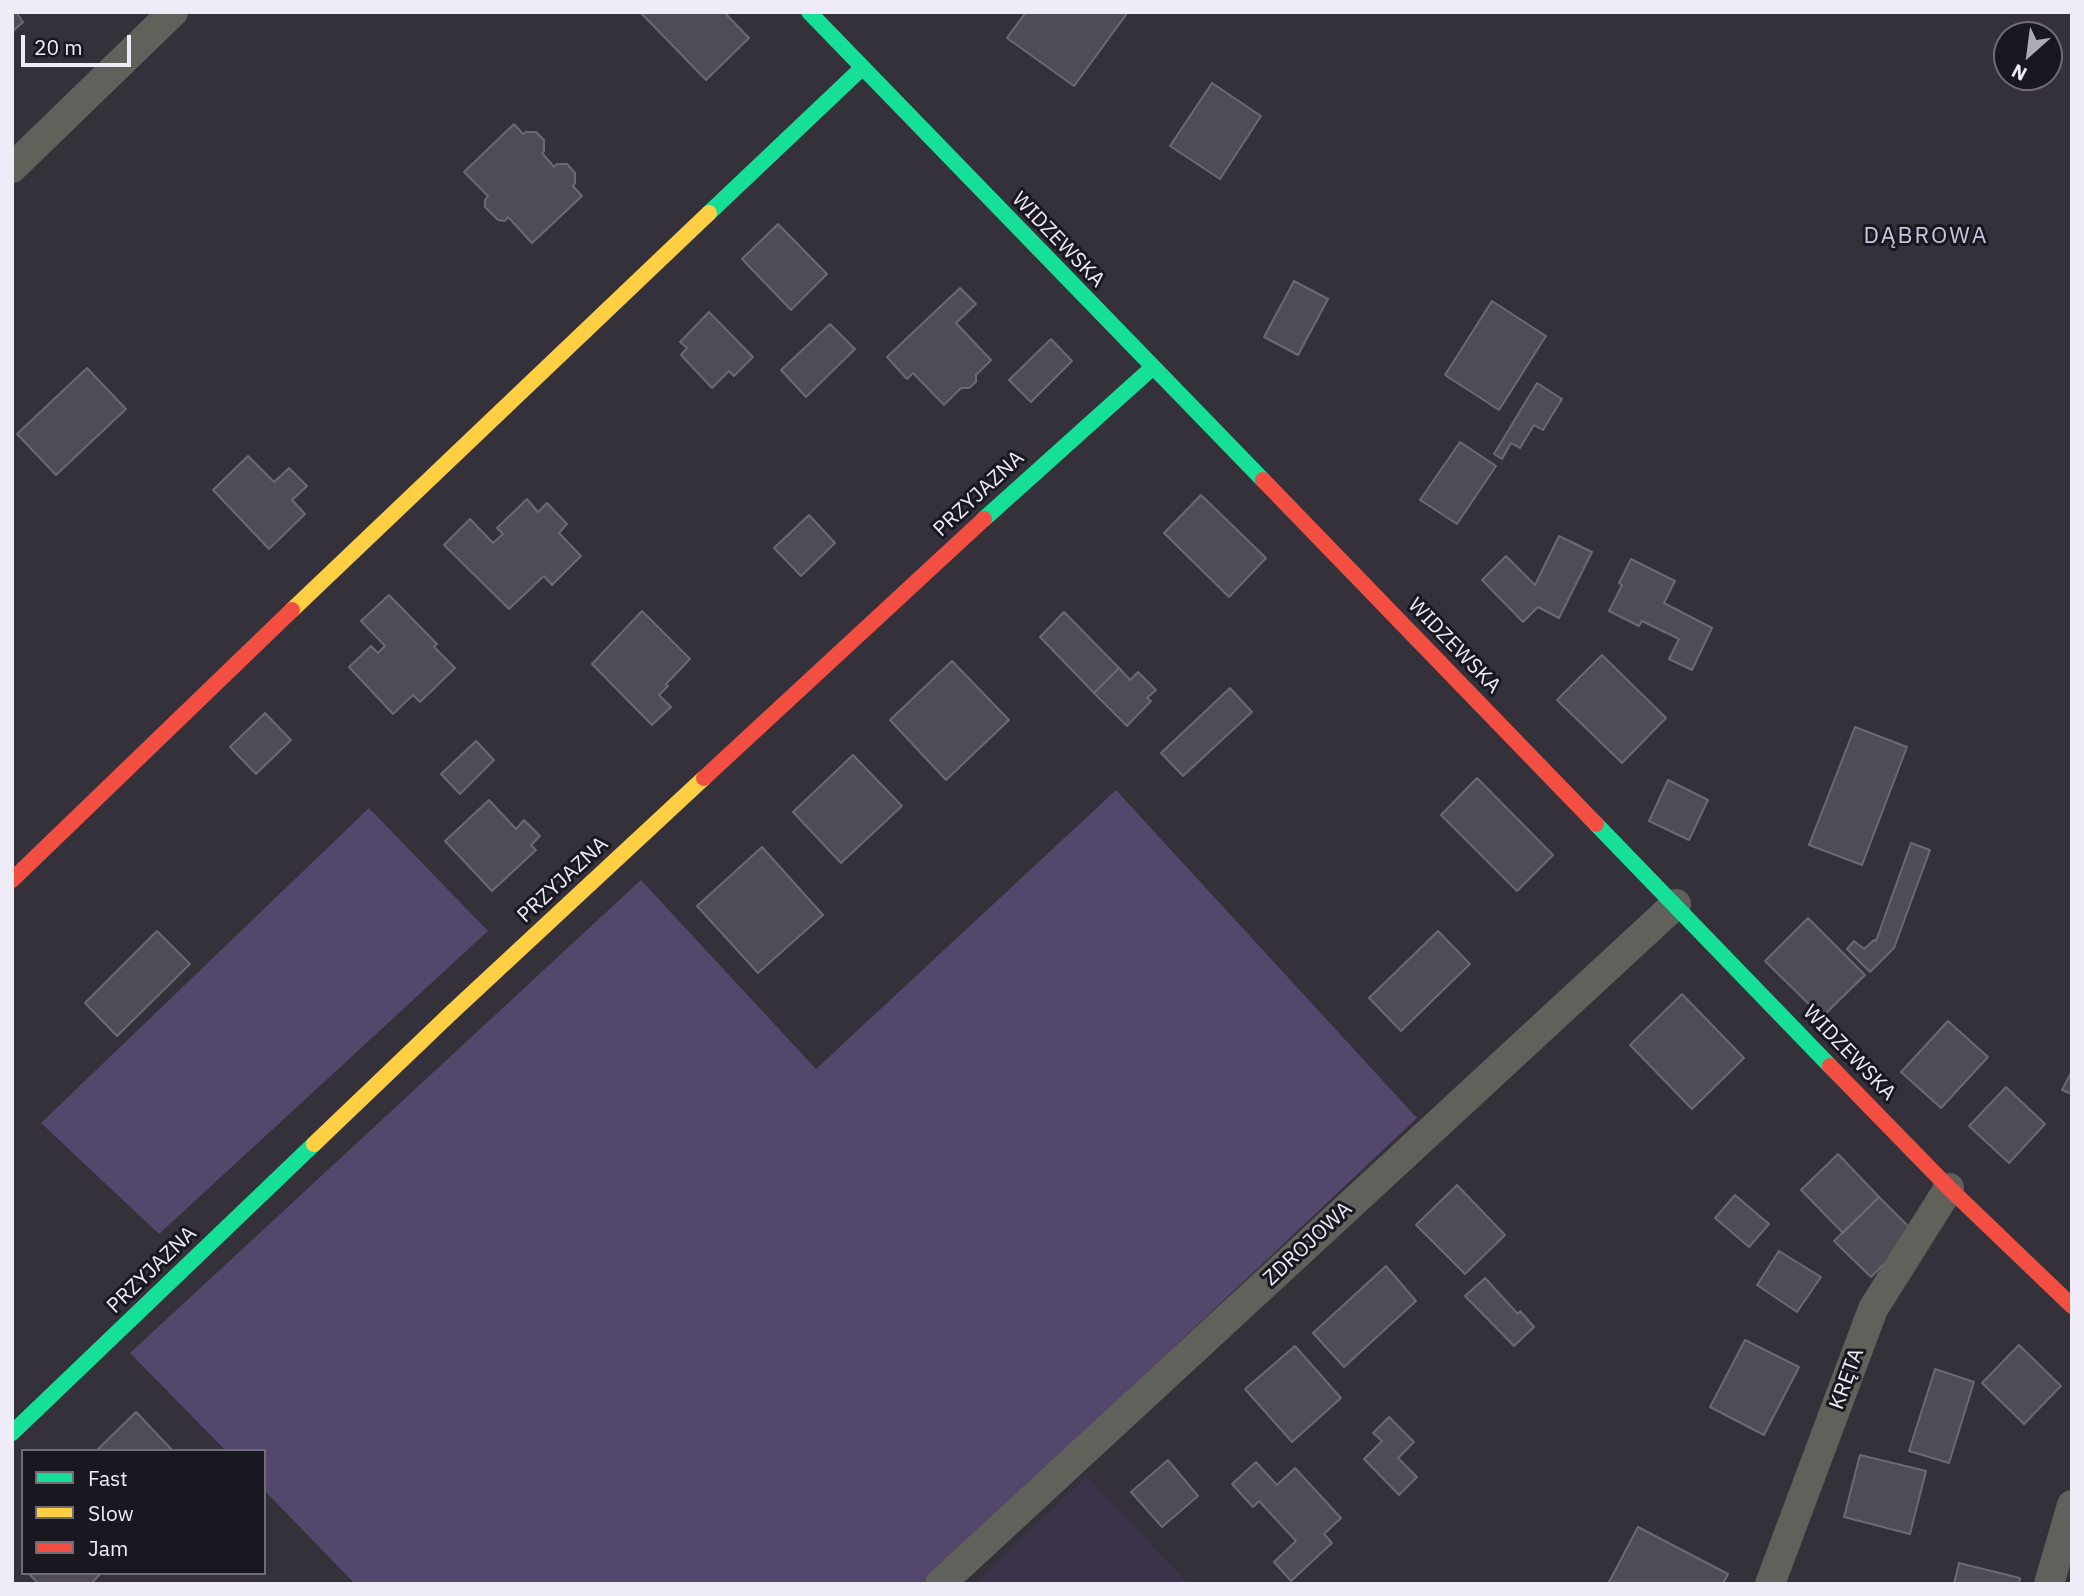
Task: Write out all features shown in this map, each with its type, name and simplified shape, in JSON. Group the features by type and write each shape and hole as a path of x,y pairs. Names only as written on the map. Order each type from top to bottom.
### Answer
{"street":[{"path":"12,168 173,12"},
{"name":"WIDZEWSKA","path":"809,12 1949,1188 2072,1306"},
{"path":"12,880 439,468 862,68"},
{"name":"PRZYJAZNA","path":"12,1433 450,1014 1051,456 1152,368"},
{"name":"ZDROJOWA","path":"940,1584 1676,904"},
{"name":"KRĘTA","path":"1770,1584 1873,1309 1949,1188"},
{"path":"2049,1584 2072,1505"}],"shaded area":[{"path":"1116,790 1417,1118 923,1584 355,1584 266,1492 266,1449 224,1449 130,1353 641,880 816,1069"},
{"path":"369,808 488,931 159,1234 41,1123"},
{"path":"1087,1476 1188,1584 974,1584"}],"building":[{"path":"12,12 16,12 23,22 12,32"},
{"path":"640,12 724,12 749,38 706,80"},
{"path":"1026,12 1128,12 1074,86 1007,38"},
{"path":"1212,83 1261,116 1220,179 1170,146"},
{"path":"514,124 523,134 536,132 544,140 542,153 554,167 557,164 567,164 575,173 573,186 582,196 532,243 508,217 505,221 498,220 485,207 488,196 464,172"},
{"path":"778,224 827,274 791,310 742,259"},
{"path":"1294,281 1328,299 1298,355 1264,337"},
{"path":"960,288 976,304 956,323 991,360 976,375 976,382 969,388 961,388 944,405 913,373 907,379 887,357"},
{"path":"1492,301 1546,336 1499,410 1445,375"},
{"path":"709,312 753,357 734,376 729,371 712,388 681,355 687,348 680,342"},
{"path":"830,324 855,349 806,397 781,370"},
{"path":"1051,339 1072,361 1031,402 1009,380"},
{"path":"87,368 126,409 56,475 17,434"},
{"path":"1537,383 1562,399 1543,430 1534,425 1520,448 1511,443 1502,459 1494,454"},
{"path":"1460,442 1496,466 1457,524 1420,500"},
{"path":"248,456 274,482 289,468 307,486 292,500 305,514 269,549 213,490"},
{"path":"1201,495 1266,558 1229,597 1164,533"},
{"path":"527,499 538,512 547,503 567,524 559,533 581,556 552,585 544,576 509,609 444,545 470,519 493,543 503,534 497,528"},
{"path":"809,515 835,543 801,576 774,548"},
{"path":"1559,536 1592,552 1559,618 1538,607 1523,622 1482,580 1506,556 1535,585"},
{"path":"1631,559 1675,581 1664,603 1712,628 1692,670 1669,659 1679,639 1642,621 1639,626 1609,611"},
{"path":"389,595 437,644 434,647 455,668 420,702 413,695 393,714 349,667 371,646 378,653 385,646 361,621"},
{"path":"642,611 690,659 659,695 671,707 652,725 592,664"},
{"path":"1064,612 1119,668 1094,693 1040,637"},
{"path":"1602,655 1666,718 1622,763 1557,700"},
{"path":"952,661 1009,720 946,780 890,720"},
{"path":"1119,668 1130,680 1138,672 1156,690 1147,698 1151,701 1127,726 1094,693"},
{"path":"1230,688 1252,712 1183,776 1161,753"},
{"path":"265,713 291,740 256,774 230,747"},
{"path":"1855,727 1907,747 1862,865 1809,845"},
{"path":"476,741 494,760 460,794 441,774"},
{"path":"853,755 902,806 841,863 793,812"},
{"path":"1477,778 1553,855 1517,891 1441,815"},
{"path":"1668,780 1708,800 1689,840 1649,821"},
{"path":"489,800 516,829 524,820 540,836 531,845 536,850 492,891 445,841"},
{"path":"1911,843 1930,850 1894,948 1870,972 1847,949 1854,941 1864,949 1876,941"},
{"path":"762,847 823,915 758,973 697,906"},
{"path":"1808,918 1865,975 1822,1017 1765,961"},
{"path":"157,931 190,964 117,1036 85,1003"},
{"path":"1438,931 1470,964 1401,1031 1369,998"},
{"path":"1682,994 1744,1058 1692,1109 1630,1045"},
{"path":"1948,1021 1988,1057 1941,1108 1901,1072"},
{"path":"2072,1071 2072,1094 2062,1090"},
{"path":"2006,1087 2045,1124 2009,1163 1969,1126"},
{"path":"1838,1154 1879,1197 1843,1233 1801,1190"},
{"path":"1457,1185 1505,1235 1465,1274 1416,1225"},
{"path":"1735,1195 1769,1224 1749,1247 1715,1218"},
{"path":"1879,1197 1915,1233 1871,1277 1834,1241"},
{"path":"1779,1251 1821,1277 1797,1312 1757,1285"},
{"path":"1386,1266 1416,1301 1344,1367 1313,1333"},
{"path":"1485,1278 1518,1314 1520,1311 1534,1327 1514,1346 1465,1296"},
{"path":"1745,1340 1799,1367 1764,1435 1710,1407"},
{"path":"2019,1345 2061,1386 2024,1424 1982,1383"},
{"path":"1295,1346 1341,1398 1292,1442 1245,1389"},
{"path":"1935,1369 1974,1382 1949,1463 1909,1451"},
{"path":"136,1412 171,1449 98,1449"},
{"path":"1389,1417 1414,1442 1398,1458 1417,1477 1399,1495 1364,1459 1382,1441 1373,1433"},
{"path":"1860,1455 1926,1471 1910,1534 1844,1517"},
{"path":"1168,1460 1198,1496 1162,1527 1131,1492"},
{"path":"1256,1462 1277,1485 1295,1468 1341,1518 1324,1534 1332,1543 1291,1581 1274,1562 1296,1541 1259,1501 1253,1507 1232,1484"},
{"path":"1638,1527 1728,1574 1723,1584 1608,1584"},
{"path":"1959,1563 2020,1578 2019,1584 1954,1584"},
{"path":"30,1575 99,1575 91,1584 39,1584"}],"traffic: fast":[{"path":"809,12 1263,480"},
{"path":"709,213 862,68"},
{"path":"984,519 1152,368"},
{"path":"1596,824 1830,1066"},
{"path":"12,1433 314,1144"}],"traffic: slow":[{"path":"292,610 709,213"},
{"path":"314,1144 704,778"}],"traffic: jam":[{"path":"1263,480 1596,824"},
{"path":"704,778 984,519"},
{"path":"12,880 292,610"},
{"path":"1830,1066 1949,1188 2072,1306"}],"district":[{"name":"DĄBROWA","path":"1926,236"}]}
